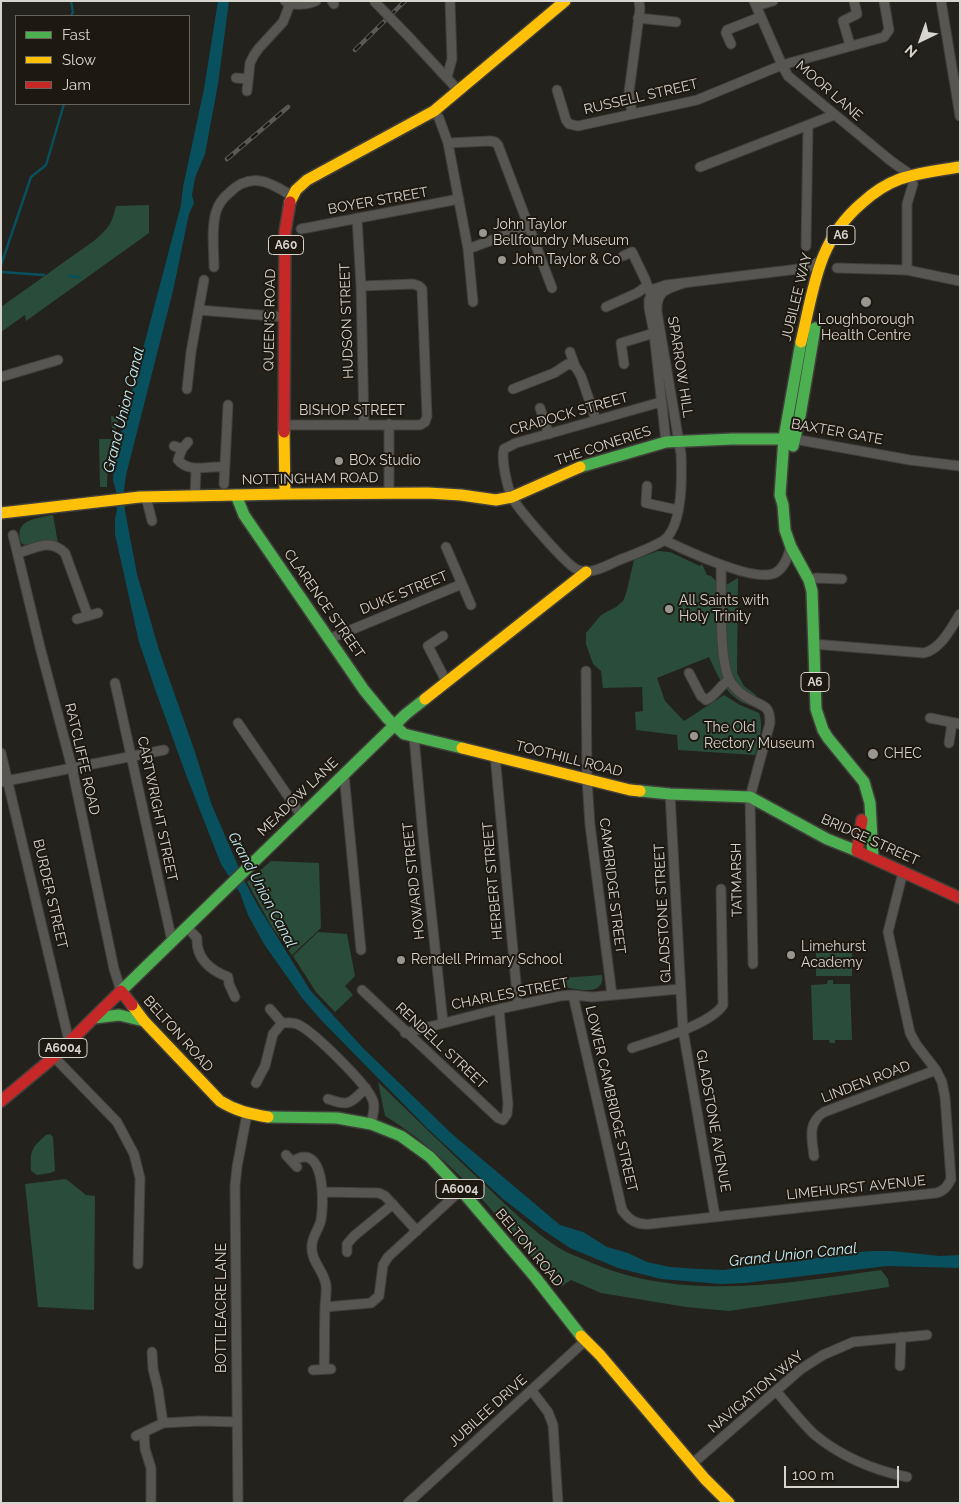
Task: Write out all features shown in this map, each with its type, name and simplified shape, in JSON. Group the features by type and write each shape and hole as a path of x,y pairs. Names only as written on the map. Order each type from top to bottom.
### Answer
{"main road":[{"path":"292,196 307,180 434,110 565,1"},
{"name":"A6","path":"911,184 923,172 960,169"},
{"name":"JUBILEE WAY","path":"789,438 801,343 821,260 829,240 853,210 874,192 892,182 911,184"},
{"name":"JUBILEE WAY","path":"789,438 800,416 824,280 831,255 838,241 855,218 869,205 888,193 911,184"},
{"name":"QUEEN'S ROAD","path":"285,494 284,317 286,226 288,206 292,196"},
{"name":"A6","path":"789,438 786,496 783,505 785,530 812,590 816,710 818,718 828,738 849,763 855,774 862,803 860,839 856,851"},
{"name":"BAXTER GATE","path":"678,441 789,438"},
{"name":"THE CONERIES","path":"512,497 586,465 629,451 678,441"},
{"name":"NOTTINGHAM ROAD","path":"2,511 143,497 322,492 453,494 496,500 512,497"},
{"name":"CLARENCE STREET","path":"236,495 244,515 367,692 394,726"},
{"name":"MEADOW LANE","path":"1,1101 54,1057 394,726 446,681 586,572"},
{"name":"TOOTHILL ROAD","path":"394,726 404,734 414,737 495,755 630,790 670,794 746,796"},
{"name":"A6","path":"855,774 864,782 870,803 873,858"},
{"name":"BRIDGE STREET","path":"746,796 826,840 873,858 960,898"},
{"name":"BELTON ROAD","path":"121,991 144,1021 220,1101 233,1109 247,1114 269,1117 338,1118 371,1124 385,1129 416,1146 430,1157 461,1190 535,1277 574,1329 600,1355 692,1464 729,1503"},
{"path":"93,1018 108,1014 124,1014 144,1021"}],"street":[{"path":"247,91 250,64 254,55 283,22 287,3 312,3 316,1"},
{"path":"374,1 458,90"},
{"path":"447,77 452,59 450,1"},
{"path":"632,114 629,92 639,1"},
{"path":"755,4 773,1"},
{"path":"850,45 843,21 857,14 854,1"},
{"name":"RUSSELL STREET","path":"557,90 564,116 569,124 573,126 697,100 782,65 884,37 889,30 884,1"},
{"path":"940,1 960,116"},
{"name":"MOOR LANE","path":"755,4 788,76 891,162 911,184"},
{"path":"731,44 726,33 727,30 760,16"},
{"path":"638,18 676,22"},
{"path":"236,78 248,79"},
{"path":"434,110 440,118 448,143 468,249 473,302"},
{"path":"700,167 709,159 808,126 834,115"},
{"path":"808,126 808,240"},
{"path":"448,143 490,141 498,145 552,288"},
{"path":"891,162 894,172 892,182"},
{"path":"214,267 214,220 220,203 228,194 239,185 253,180 270,184 292,196"},
{"path":"907,270 907,204 911,184"},
{"name":"BOYER STREET","path":"301,229 459,199"},
{"name":"HUDSON STREET","path":"357,218 361,286 364,424"},
{"path":"468,249 522,229"},
{"path":"623,256 632,252 649,290"},
{"path":"606,307 637,293 660,286 807,268 821,260"},
{"path":"837,268 907,270 960,281"},
{"path":"187,390 191,352 204,280"},
{"name":"SPARROW HILL","path":"664,540 672,530 678,510 682,478 681,454 656,301 660,294 668,288 684,283"},
{"name":"BISHOP STREET","path":"284,425 420,425 425,422 427,416 422,289 416,284 361,286"},
{"name":"SPARROW HILL","path":"649,290 649,308 654,333 666,442"},
{"path":"199,310 284,317"},
{"path":"624,364 621,343 654,333"},
{"path":"570,352 596,420"},
{"path":"1,377 58,360"},
{"path":"513,389 554,373 568,364 575,366"},
{"name":"CRADOCK STREET","path":"512,497 503,461 504,449 516,443 662,402"},
{"path":"224,484 228,405"},
{"path":"540,408 549,434"},
{"path":"389,424 389,494"},
{"name":"BAXTER GATE","path":"789,438 910,460 960,466"},
{"path":"181,446 178,460 186,467 225,467"},
{"path":"195,496 196,468"},
{"path":"647,486 646,503 678,510"},
{"path":"143,497 152,521"},
{"path":"512,497 563,558 578,570 586,572 632,555 664,540 701,558 721,565 753,573 771,574 782,567 791,546"},
{"name":"RATCLIFFE ROAD","path":"12,535 72,768 114,969 121,991"},
{"path":"18,553 53,544 58,547 65,554 88,616"},
{"name":"DUKE STREET","path":"446,547 471,605"},
{"path":"688,673 701,696 706,700 713,696 719,687 729,680 723,650 721,565"},
{"path":"809,580 816,578 842,578"},
{"name":"DUKE STREET","path":"329,638 462,584"},
{"path":"77,619 98,613"},
{"path":"814,644 931,651 960,614"},
{"path":"442,636 428,646 446,681"},
{"name":"CAMBRIDGE STREET","path":"586,671 587,779 590,825 612,995"},
{"name":"TATMARSH","path":"729,680 736,689 766,706 770,714 770,723 746,796 753,964"},
{"name":"CARTWRIGHT STREET","path":"115,683 172,941"},
{"path":"930,718 956,723 949,743"},
{"path":"238,723 301,815"},
{"name":"HOWARD STREET","path":"414,737 422,836 443,1022"},
{"path":"5,781 164,750"},
{"name":"BURDER STREET","path":"1,753 5,781 70,1041"},
{"name":"HERBERT STREET","path":"495,755 518,1005"},
{"path":"344,774 361,950"},
{"name":"GLADSTONE STREET","path":"670,794 683,1030"},
{"name":"LIMEHURST AVENUE","path":"622,1210 634,1222 642,1224 936,1193 943,1191 948,1186 951,1179 945,1097 942,1082 936,1070 910,1033 889,938 890,922 903,872"},
{"name":"TATMARSH","path":"683,1030 714,1014 723,1005 721,889"},
{"path":"187,927 197,938 197,947 205,963 217,972 228,976 229,984 235,996"},
{"name":"CHARLES STREET","path":"406,1032 499,1008 573,994 592,997 680,989"},
{"name":"RENDELL STREET","path":"362,990 498,1118 503,1120 507,1114 508,1104 499,1008"},
{"name":"LOWER CAMBRIDGE STREET","path":"573,994 622,1210"},
{"path":"270,1010 282,1023"},
{"path":"256,1083 265,1066 273,1034 282,1023 294,1022 309,1030 366,1088 373,1101 374,1110 371,1124"},
{"path":"632,1048 683,1030"},
{"name":"GLADSTONE AVENUE","path":"683,1030 715,1216"},
{"path":"54,1057 117,1122 134,1154 140,1178 138,1264"},
{"name":"LINDEN ROAD","path":"814,1156 811,1129 814,1121 824,1112 936,1070"},
{"path":"328,1098 343,1104 351,1102 366,1088"},
{"name":"BOTTLEACRE LANE","path":"238,1503 235,1186 247,1114"},
{"path":"292,1161 300,1156 314,1160 318,1165 322,1192 321,1219 312,1245 312,1256 325,1280 328,1369 313,1370"},
{"path":"325,1307 371,1304 380,1296 383,1265 388,1257 461,1190"},
{"path":"322,1192 379,1193 393,1204 417,1231"},
{"path":"347,1252 347,1244 354,1236 393,1204"},
{"name":"NAVIGATION WAY","path":"692,1464 801,1369 823,1355 839,1347 860,1341 927,1335"},
{"path":"900,1366 901,1337"},
{"name":"JUBILEE DRIVE","path":"408,1503 586,1340"},
{"path":"152,1352 153,1369 163,1423"},
{"path":"532,1391 548,1412 553,1425 558,1503"},
{"path":"776,1391 800,1419 830,1446 870,1468 906,1477"},
{"path":"151,1503 150,1468 140,1434 163,1423 200,1420 237,1422"}],"green space":[{"path":"149,205 149,233 26,321 25,315 1,332 1,307 95,240 109,225 116,206"},
{"path":"111,416 119,417 113,438"},
{"path":"99,439 113,439 107,487 100,487"},
{"path":"53,515 58,543 43,540 25,545 21,543 19,535 23,525 33,519"},
{"path":"658,551 670,552 700,566 702,564 707,575 711,576 719,584 726,585 738,578 737,673 744,686 756,695 751,706 730,693 720,680 709,657 657,678 665,701 684,721 724,695 740,705 759,713 761,728 755,755 678,750 677,735 636,730 635,712 643,711 642,687 603,688 601,671 593,664 586,644 586,633 601,615 623,601 634,560"},
{"path":"271,861 319,863 321,928 292,955 272,927 247,882"},
{"path":"318,932 347,934 355,976 345,986 353,995 335,1012 316,992 293,956"},
{"path":"816,953 852,953 852,976 816,976"},
{"path":"602,975 602,982 595,989 582,990 563,987 562,978"},
{"path":"828,980 833,980 833,984 850,984 852,1040 835,1040 835,1043 830,1043 829,1040 813,1040 811,985 827,984"},
{"path":"378,1082 500,1199 549,1241 568,1253 619,1273 655,1281 693,1286 768,1284 881,1270 888,1279 889,1287 729,1311 686,1307 601,1293 571,1280 562,1286 523,1248 476,1192 448,1164 417,1138 385,1116"},
{"path":"50,1134 53,1137 55,1171 37,1175 31,1171 32,1150 41,1139"},
{"path":"66,1179 86,1195 95,1196 94,1310 38,1307 25,1184"}],"water":[{"path":"218,1 229,1 218,84 205,154 195,178 192,195 194,203 189,214 173,291 126,475 124,490 125,511 137,574 159,650 211,803 245,882 258,906 310,990 363,1048 452,1134 560,1225 583,1232 607,1247 628,1253 647,1262 670,1267 724,1270 762,1264 793,1262 845,1253 892,1251 940,1256 960,1255 960,1268 887,1266 745,1283 721,1284 661,1279 618,1268 570,1248 503,1199 427,1128 322,1021 302,998 264,944 248,915 240,893 221,864 185,772 139,642 115,534 117,510 116,491 113,480 115,455 181,205 183,187 204,89"}],"waterway":[{"path":"71,1 73,12 72,15"},
{"path":"1,265 31,177 46,165 64,105"},
{"path":"1,272 44,275"},
{"path":"69,276 80,277"}],"railway":[{"path":"355,50 405,1"},
{"path":"227,159 288,107"}],"traffic: fast":[{"path":"793,446 815,328"},
{"path":"801,342 784,438 780,495 783,505 785,530 791,547 809,580 812,591 816,709 823,730 828,738 864,782 870,803 873,858"},
{"path":"580,467 666,442 791,439"},
{"path":"236,495 244,515 364,690 387,718 404,734 462,748"},
{"path":"121,991 406,714 425,699"},
{"path":"640,791 750,797 827,839 857,851"},
{"path":"94,1018 119,1015 144,1021"},
{"path":"268,1117 337,1118 371,1124 401,1136 430,1157 461,1190 535,1277 581,1336"}],"traffic: slow":[{"path":"290,202 296,190 307,180 434,111 565,1"},
{"path":"801,342 814,284 826,249 835,233 847,218 871,196 895,181 922,173 960,167"},
{"path":"1,513 140,497 285,494 284,432"},
{"path":"285,494 428,493 496,500 512,497 580,467"},
{"path":"425,699 586,572"},
{"path":"462,748 640,791"},
{"path":"132,1005 144,1021 220,1101 243,1112 268,1117"},
{"path":"581,1336 600,1355 705,1479 729,1503"}],"traffic: jam":[{"path":"284,432 285,232 290,202"},
{"path":"862,820 857,851 960,898"},
{"path":"1,1101 54,1057 121,991 132,1005"}],"place":[{"name":"John Taylor Bellfoundry Museum","path":"483,233"},
{"name":"John Taylor & Co","path":"502,260"},
{"name":"Loughborough Health Centre","path":"866,302"},
{"name":"BOx Studio","path":"339,461"},
{"name":"All Saints with Holy Trinity","path":"669,609"},
{"name":"The Old Rectory Museum","path":"694,736"},
{"name":"CHEC","path":"873,754"},
{"name":"Limehurst Academy","path":"791,955"},
{"name":"Rendell Primary School","path":"401,960"}],"water label":[{"name":"Grand Union Canal","path":"124,410"},
{"name":"Grand Union Canal","path":"262,890"},
{"name":"Grand Union Canal","path":"793,1255"}]}
